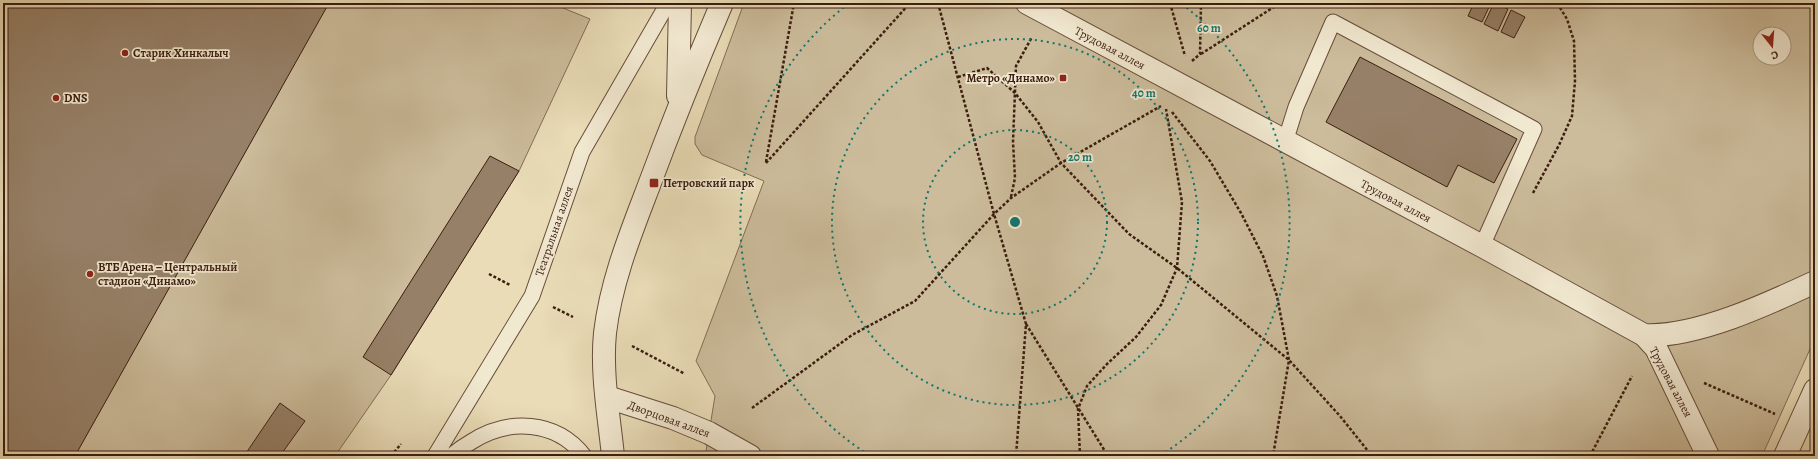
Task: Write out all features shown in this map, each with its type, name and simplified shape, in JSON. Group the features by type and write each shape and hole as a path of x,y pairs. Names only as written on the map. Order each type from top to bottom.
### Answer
{"street":[{"path":"678,109 680,3"},
{"path":"613,456 604,360 605,333 611,294 625,248 678,109 722,3"},
{"name":"Трудовая аллея","path":"1027,3 1482,246 1644,335 1656,348 1708,456"},
{"path":"1644,335 1661,336 1711,325 1785,296 1815,282"},
{"path":"1785,456 1815,390"},
{"name":"Дворцовая аллея","path":"607,397 673,418 709,432 750,456"}],"lane":[{"name":"Театральная аллея","path":"435,456 532,296 582,152 668,3"},
{"path":"1285,142 1296,107 1333,22 1534,129 1482,246"},
{"path":"451,456 471,441 493,431 516,426 540,427 559,434 578,448 584,456"}],"path":[{"path":"794,3 766,163 910,3"},
{"path":"938,3 994,214 1026,324 1108,456"},
{"path":"1170,3 1186,58"},
{"path":"1200,54 1202,3"},
{"path":"1188,65 1200,54 1280,3"},
{"path":"1011,198 1015,178 1013,142 1016,66 1035,33"},
{"path":"958,78 987,68 1015,93 1038,122 1061,163 1129,234 1177,268 1289,360 1340,416 1372,456"},
{"path":"752,408 852,336 914,301 994,214 1011,198 1061,163 1165,104"},
{"path":"1080,456 1078,409 1087,386 1106,364 1136,337 1161,305 1177,268 1182,202 1165,104"},
{"path":"1165,104 1210,161 1241,213 1263,256 1277,296 1289,360 1273,456"},
{"path":"489,274 517,288"},
{"path":"550,306 573,317"},
{"path":"1016,456 1026,324"},
{"path":"632,346 685,374"},
{"path":"1590,456 1632,376"},
{"path":"1698,381 1770,412"},
{"path":"391,456 401,444"}],"shaded area":[{"path":"3,3 551,3 590,19 519,171 391,375 335,456 3,456"},
{"name":"Петровский парк","path":"744,3 1815,3 1815,338 1762,456 701,456 706,451 715,396 696,361 764,181 702,155 695,144 695,137"}],"building":[{"name":"ВТБ Арена – Центральный стадион «Динамо»","path":"3,3 329,3 75,456 3,456"},
{"path":"1474,3 1491,3 1482,22 1468,16"},
{"path":"1494,3 1508,9 1498,31 1484,24"},
{"path":"1511,10 1525,17 1514,38 1501,32"},
{"path":"1360,57 1517,139 1494,183 1458,165 1447,187 1326,122"},
{"path":"490,156 519,171 391,375 363,357"},
{"path":"280,403 305,421 280,456 244,456"}],"place":[{"name":"Старик Хинкалыч","path":"125,53"},
{"name":"Метро «Динамо»","path":"1063,78"},
{"name":"DNS","path":"56,98"},
{"name":"Петровский парк","path":"654,183"},
{"name":"ВТБ Арена – Центральный стадион «Динамо»","path":"90,274"}]}
